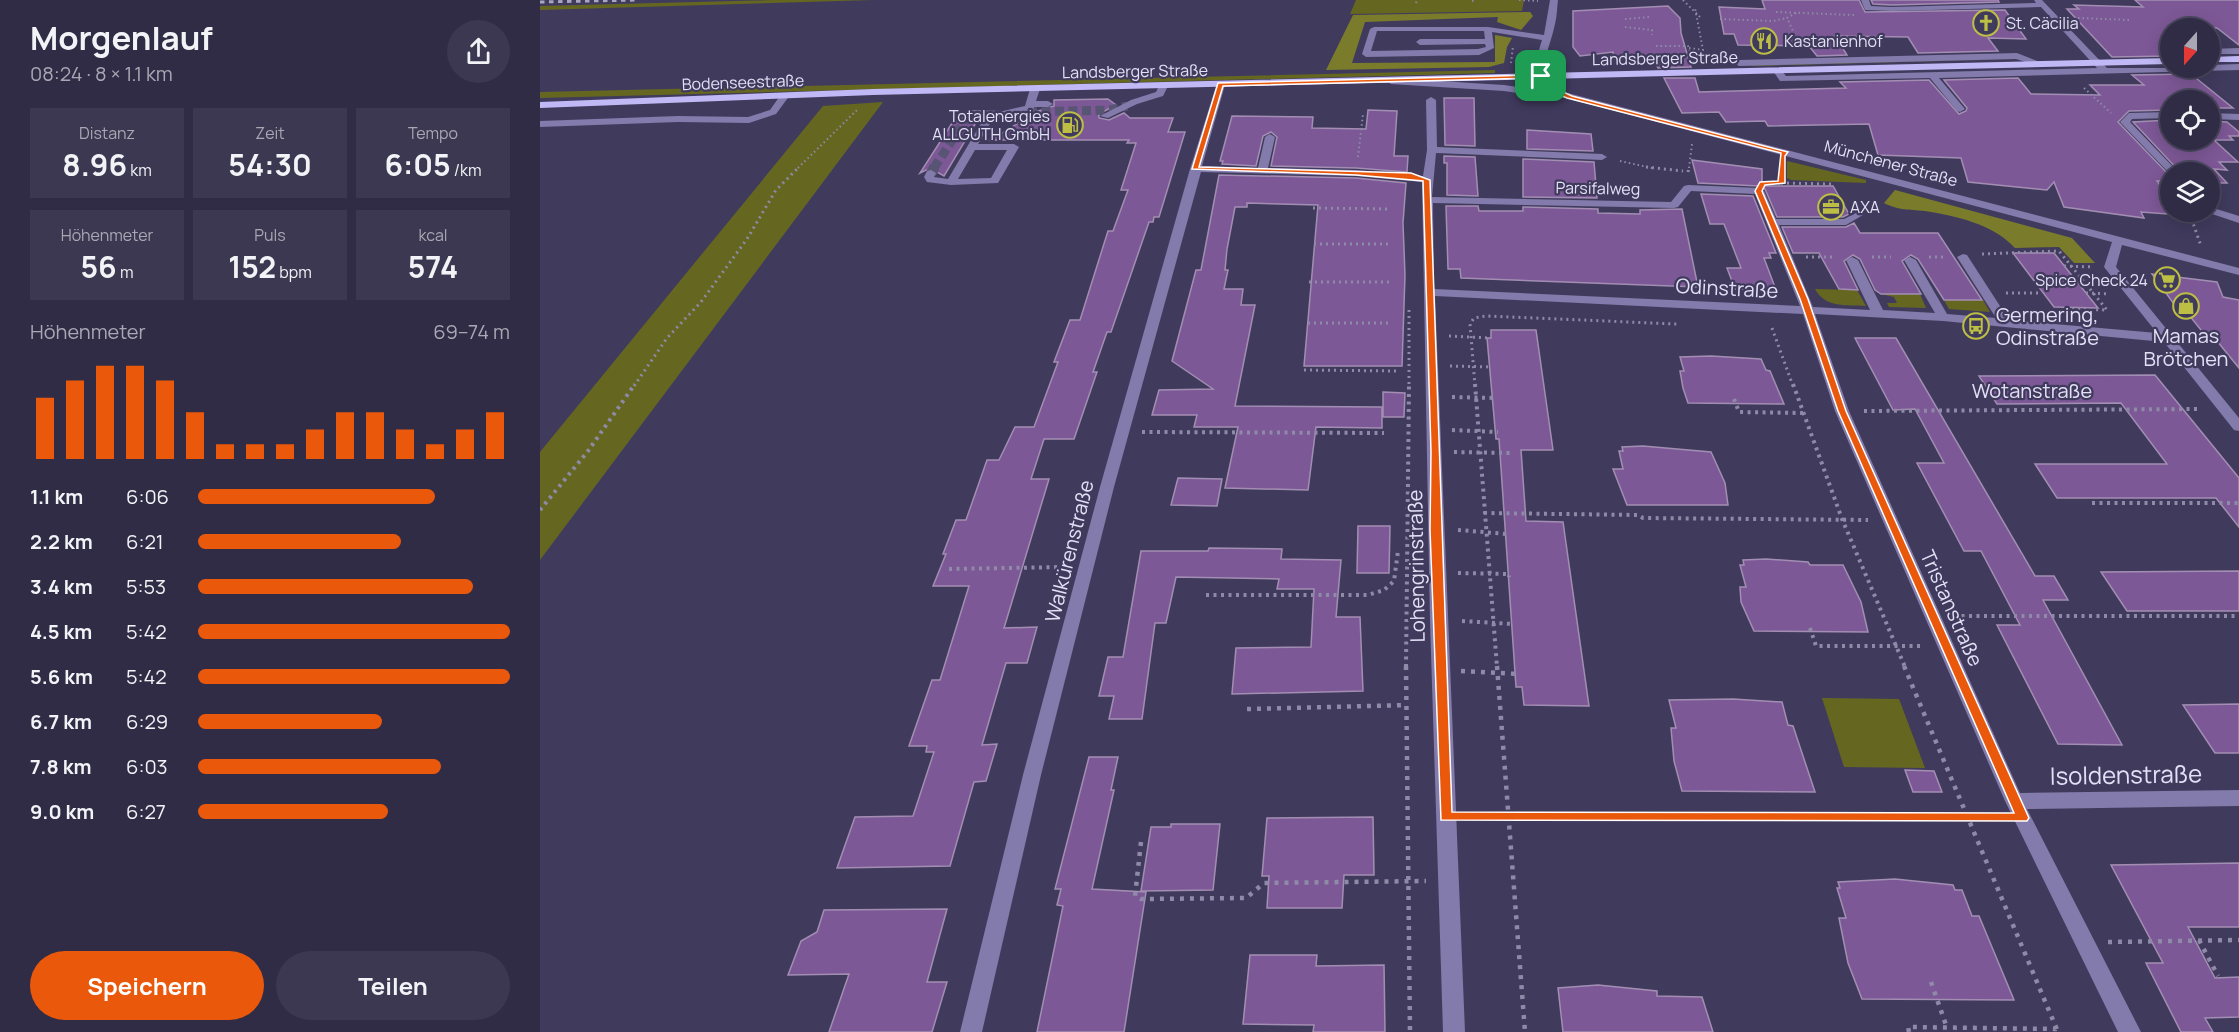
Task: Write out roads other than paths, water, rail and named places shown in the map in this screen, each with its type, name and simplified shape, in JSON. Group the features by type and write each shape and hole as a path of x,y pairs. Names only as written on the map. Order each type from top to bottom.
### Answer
{"main road":[{"path":"2220,60 2239,59"},
{"name":"Landsberger Straße","path":"946,91 1391,81 1541,76 1740,65 1780,75 2160,61"},
{"name":"Bodenseestraße","path":"540,105 946,91"}],"street":[{"path":"1541,76 1542,53 1551,27 1554,0"},
{"path":"1866,4 2040,3 2105,71"},
{"path":"1488,29 1491,48 1479,52 1366,54 1374,29 1488,29 1546,38"},
{"path":"1415,43 1490,41"},
{"path":"1369,44 1381,43"},
{"path":"2079,45 2089,45"},
{"path":"1802,50 1808,62"},
{"name":"Landsberger Straße","path":"1740,65 2017,56 2041,64"},
{"name":"Landsberger Straße","path":"1780,75 1933,76 2239,67"},
{"name":"Münchener Straße","path":"1541,76 1547,87 1570,97 2239,272"},
{"path":"1933,76 1960,109"},
{"path":"1391,81 1504,88 1570,97"},
{"name":"Walkürenstraße","path":"971,1032 1035,762 1086,567 1220,85"},
{"path":"1105,116 1134,102 1160,94 1163,86"},
{"path":"1035,89 1028,112 1042,118"},
{"path":"540,124 667,119 749,120 773,112 786,95"},
{"name":"Lohengrinstraße","path":"1431,100 1432,150 1427,180 1430,336 1447,881 1455,1032"},
{"path":"1113,102 1134,102"},
{"path":"951,182 989,117 1029,106 1048,104"},
{"path":"966,119 971,112 1008,112"},
{"path":"2160,115 2137,115 2126,119 2128,126 2163,162"},
{"path":"2220,116 2239,117"},
{"path":"1263,170 1270,137"},
{"path":"931,173 929,177 931,180 994,181 1014,147 972,147"},
{"name":"Parsifalweg","path":"1432,150 1602,157"},
{"path":"1195,169 1356,173 1411,176 1427,180"},
{"path":"1881,186 1893,180"},
{"name":"Parsifalweg","path":"1427,200 1674,205 1688,188 1759,191"},
{"name":"Tristanstraße","path":"1759,191 1807,312 1842,411 1890,521 2018,809 2130,1032"},
{"path":"1771,222 1846,222 1858,214"},
{"path":"2220,214 2237,220"},
{"path":"2118,240 2110,267 2239,428"},
{"path":"1964,257 2004,322"},
{"path":"1852,260 1879,315"},
{"path":"1910,260 1943,317"},
{"name":"Odinstraße","path":"1429,292 1943,317 2165,338"},
{"name":"Isoldenstraße","path":"2018,809 2239,798"}],"tunnel":[{"path":"1028,112 1110,110 1127,106"},
{"path":"934,168 966,119"},
{"path":"931,173 935,167"}],"railway":[{"path":"540,2 636,0"}],"place":[{"name":"St. Cäcilia","path":"1986,23"},
{"name":"Kastanienhof","path":"1764,41"},
{"name":"Totalenergies ALLGUTH GmbH","path":"1070,125"},
{"name":"AXA","path":"1831,207"},
{"name":"Spice Check 24","path":"2167,280"},
{"name":"Mamas Brötchen","path":"2186,306"},
{"name":"Germering, Odinstraße","path":"1976,326"}]}
